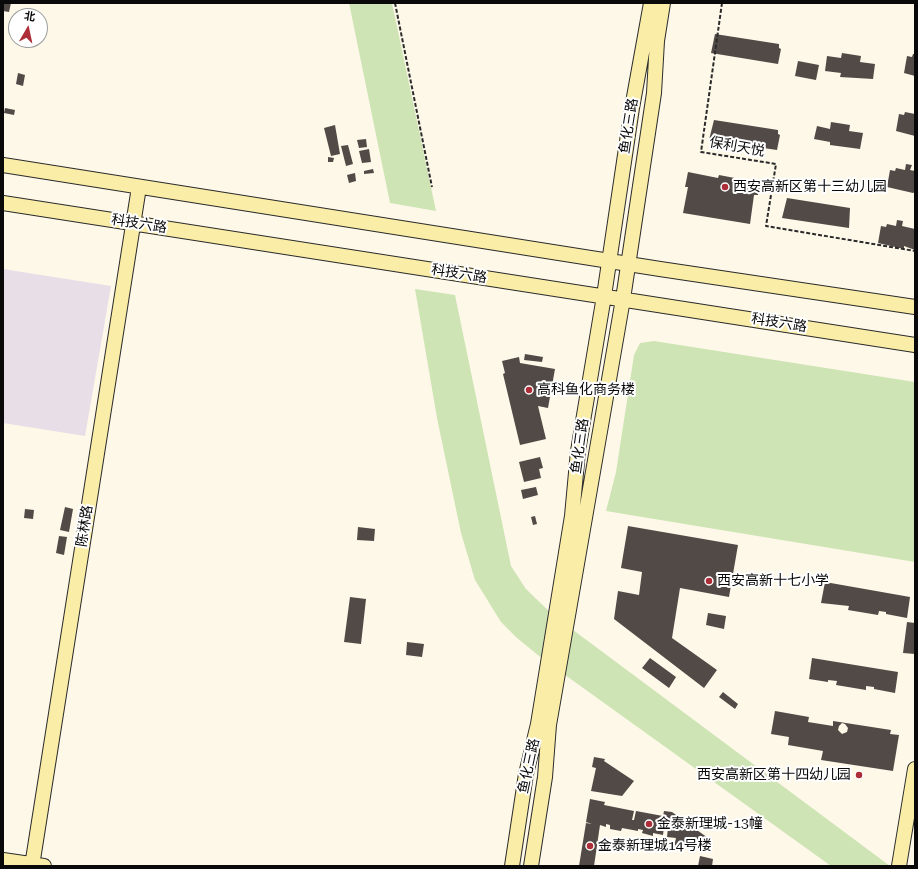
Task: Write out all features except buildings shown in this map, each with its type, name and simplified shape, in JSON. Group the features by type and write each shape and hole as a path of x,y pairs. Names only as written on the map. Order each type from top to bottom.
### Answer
{"street":[{"name":"鱼化三路","path":"512,866 526,774 541,709 572,516 578,451 604,296 608,260 632,108 651,3"},
{"name":"鱼化三路","path":"531,866 545,777 549,725 623,299 627,264 654,93 657,41 663,3"},
{"path":"3,165 627,264 915,307"},
{"name":"陈林路","path":"36,865 139,187"},
{"name":"科技六路","path":"3,203 915,345"},
{"path":"899,866 915,769"},
{"path":"3,860 36,865"}],"path":[{"path":"394,3 432,187"},
{"name":"保利天悦","path":"722,3 701,152 776,164 766,226 915,251"}],"shaded area":[{"path":"3,269 111,286 85,436 3,423"}],"green space":[{"path":"349,3 392,3 436,211 390,203"},
{"path":"415,289 455,295 511,566 526,589 552,614 544,660 517,638 501,622 475,580 461,533 437,418"},
{"path":"654,341 915,382 915,562 606,511 616,472 634,355 640,343"},
{"path":"561,621 890,866 831,866 554,667"}],"place":[{"name":"西安高新区第十三幼儿园","path":"725,187"},
{"name":"高科鱼化商务楼","path":"529,390"},
{"name":"西安高新十七小学","path":"709,581"},
{"name":"西安高新区第十四幼儿园","path":"859,775"},
{"name":"金泰新理城-13幢","path":"649,824"},
{"name":"金泰新理城14号楼","path":"590,846"}]}
